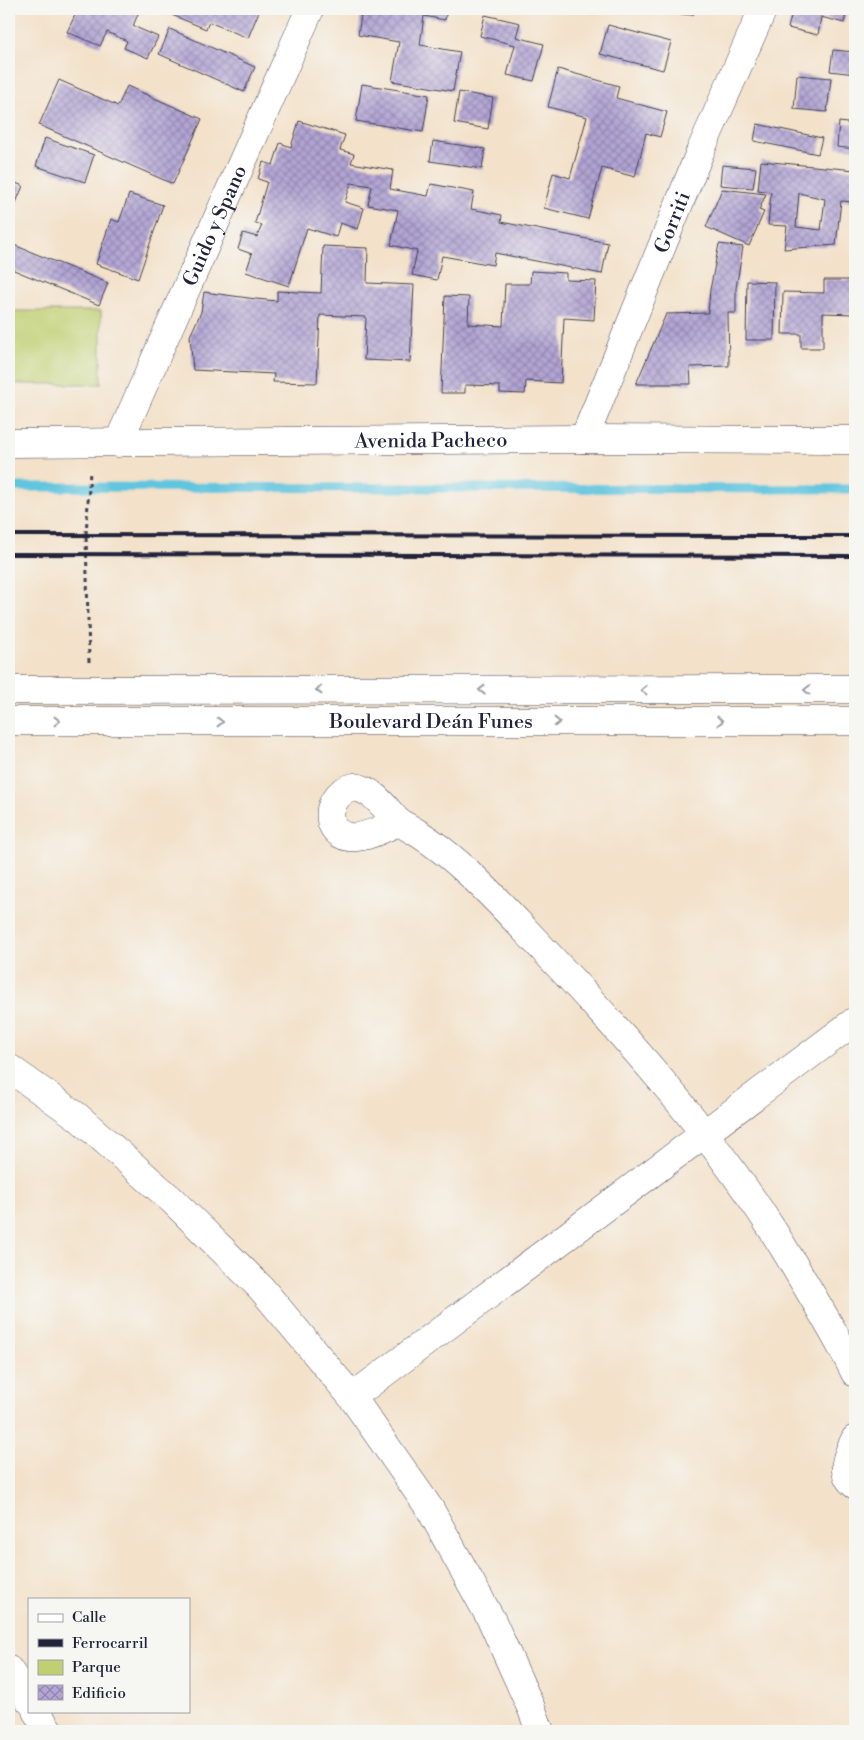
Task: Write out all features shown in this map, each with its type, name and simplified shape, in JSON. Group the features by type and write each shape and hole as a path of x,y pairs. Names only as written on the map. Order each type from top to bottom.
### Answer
{"street":[{"name":"Guido y Spano","path":"118,443 310,9"},
{"name":"Gorriti","path":"584,439 700,152 763,9"},
{"name":"Avenida Pacheco","path":"9,443 584,439 855,440"},
{"name":"Boulevard Deán Funes","path":"9,690 855,689"},
{"name":"Boulevard Deán Funes","path":"9,721 855,721"},
{"path":"398,822 411,828 447,854 491,894 646,1062 704,1133 770,1226 844,1349 855,1373"},
{"path":"352,1396 855,1021"},
{"path":"9,1068 78,1117 173,1200 261,1288 352,1396 430,1509 492,1621 540,1731"},
{"path":"855,1440 845,1468 846,1474 855,1485"},
{"path":"9,1670 28,1698"},
{"path":"37,1712 49,1731"}],"path":[{"path":"90,476 86,554 90,690"}],"green space":[{"path":"9,311 101,311 101,384 9,384"}],"building":[{"path":"78,9 140,9 133,26 158,37 148,58 124,48 127,41 107,32 100,46 67,32"},
{"path":"174,9 260,9 248,38 209,22 206,29 172,15"},
{"path":"362,9 394,12 395,9 447,9 445,20 424,16 420,45 460,52 453,91 392,81 399,42 358,35"},
{"path":"590,9 642,9 642,13 590,13"},
{"path":"655,9 693,9 693,15 654,12"},
{"path":"793,9 847,9 844,23 821,17 818,35 788,28"},
{"path":"485,15 520,23 516,37 544,44 534,81 507,75 515,45 480,36"},
{"path":"608,25 671,42 663,70 600,54"},
{"path":"170,29 255,67 244,92 159,54"},
{"path":"833,50 855,52 855,74 830,71"},
{"path":"558,69 619,86 616,98 667,112 660,137 646,133 635,177 602,168 588,219 544,208 553,173 570,178 587,117 548,107"},
{"path":"797,75 831,78 827,112 794,109"},
{"path":"59,80 118,106 127,86 202,119 173,184 39,125"},
{"path":"362,84 429,95 423,132 356,121"},
{"path":"459,92 493,98 488,129 454,123"},
{"path":"299,121 345,135 340,150 354,154 351,163 393,170 390,189 428,196 431,184 474,192 471,209 502,215 501,222 608,243 602,274 495,253 493,265 442,256 437,280 412,275 417,251 391,245 398,210 368,205 372,186 351,183 345,202 364,208 358,229 340,223 336,237 307,228 289,286 246,272 252,254 238,249 243,233 257,237 262,225 255,223 267,182 258,179 263,162 273,165 280,143 291,147"},
{"path":"839,122 855,124 855,149 837,147"},
{"path":"757,124 822,138 818,154 754,141"},
{"path":"45,138 94,155 85,182 36,166"},
{"path":"433,141 485,149 482,169 430,161"},
{"path":"761,161 855,170 855,202 841,201 836,245 784,249 787,226 768,225 771,192 758,190","holes":["799,193 825,199 821,230 796,227"]},
{"path":"722,165 756,168 753,188 720,185"},
{"path":"9,180 23,186 9,219"},
{"path":"722,189 766,194 759,210 764,212 749,246 706,227"},
{"path":"129,194 163,205 138,279 96,264 111,219 119,222"},
{"path":"9,243 108,283 99,305 9,268"},
{"path":"719,244 743,247 736,288 736,313 728,313 729,366 690,367 691,384 636,384 666,314 708,313 710,290"},
{"path":"323,246 368,248 367,283 414,285 410,362 364,360 366,317 320,315 317,383 273,382 274,374 193,370 190,336 201,312 204,292 277,301 277,291 321,293"},
{"path":"531,271 566,273 566,280 596,281 594,320 564,318 561,383 526,381 525,394 500,393 500,386 465,385 465,393 441,393 445,296 469,297 468,324 503,326 505,284 530,284"},
{"path":"824,280 855,280 855,314 823,313 823,348 801,348 801,334 782,334 783,292 824,293"},
{"path":"747,281 775,282 774,340 746,340"}],"waterway":[{"path":"9,487 855,489"}],"railway":[{"path":"9,535 855,536"},
{"path":"9,554 855,556"}]}
